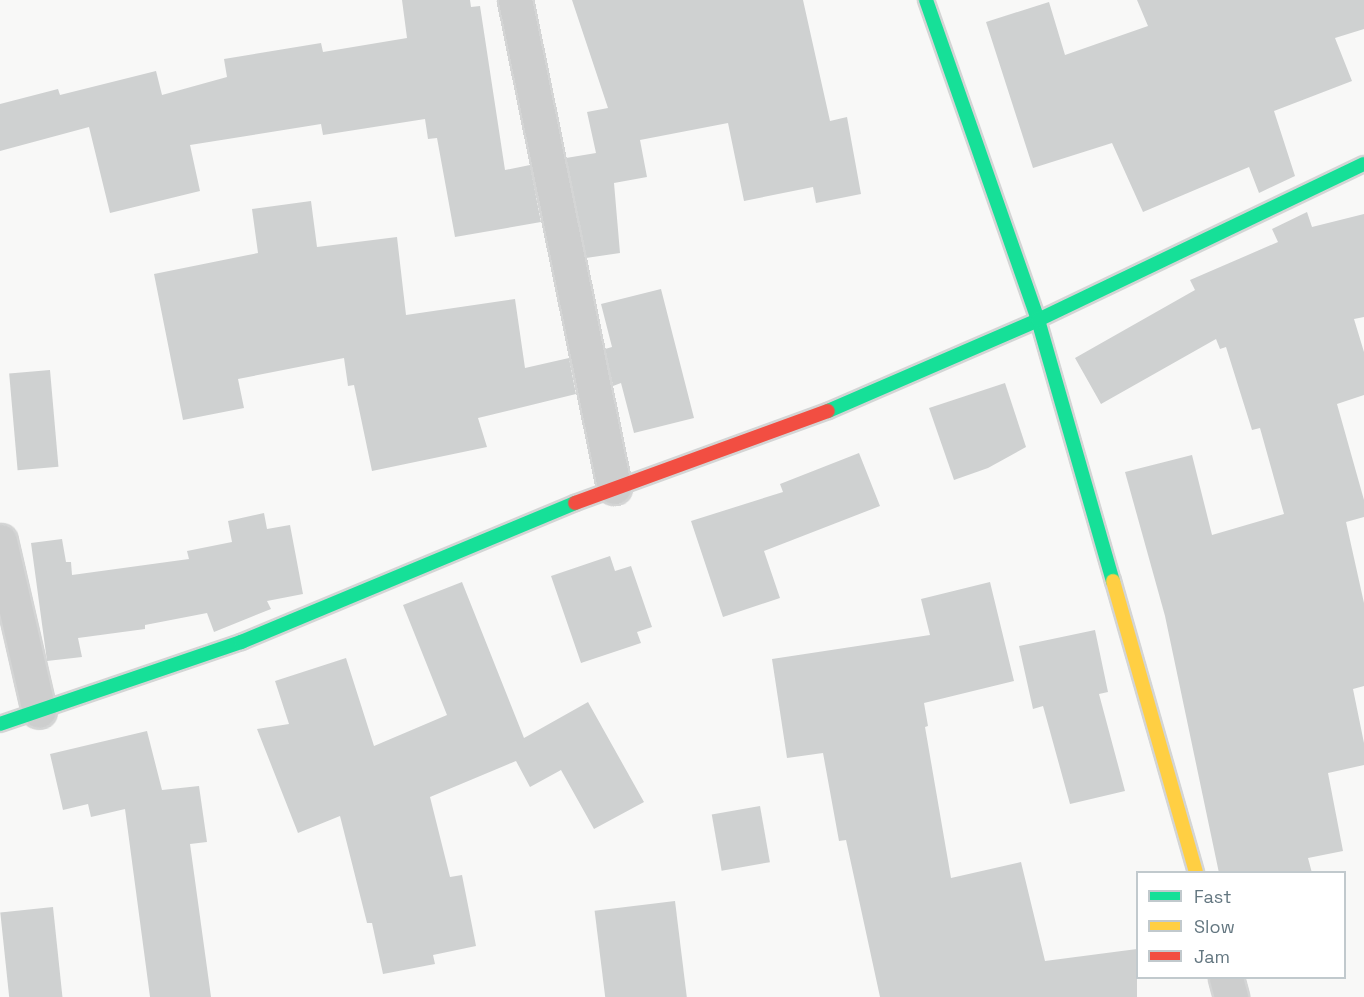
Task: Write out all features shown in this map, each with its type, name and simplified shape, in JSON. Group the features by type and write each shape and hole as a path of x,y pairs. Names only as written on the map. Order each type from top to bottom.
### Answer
{"street":[{"path":"516,0 614,487"},
{"path":"930,1 1038,320 1195,871"},
{"path":"0,724 242,642 614,487 818,415 1038,320 1364,164"},
{"path":"0,541 39,711"},
{"path":"1226,979 1231,997"}],"building":[{"path":"402,0 470,0 471,7 480,6 505,170 530,165 541,222 455,237 437,138 428,139 425,119 323,135 321,124 190,145 200,191 110,213 89,127 0,151 0,104 58,89 60,95 156,71 162,95 227,77 224,59 321,43 323,52 407,38"},
{"path":"572,0 803,0 830,121 847,117 861,194 816,203 813,187 744,201 728,123 640,140 647,177 614,183 620,253 586,258 566,158 596,153 587,112 608,108"},
{"path":"1137,0 1364,0 1364,29 1335,38 1352,81 1274,111 1295,176 1259,193 1249,167 1143,212 1112,143 1033,168 986,22 1049,2 1065,55 1148,26"},
{"path":"311,201 317,247 397,237 406,315 515,299 525,368 569,358 576,394 478,418 487,447 372,471 354,385 348,386 344,358 238,379 244,408 183,420 154,274 258,253 252,209"},
{"path":"1307,212 1312,227 1364,214 1364,317 1354,319 1364,352 1364,395 1337,404 1364,500 1364,517 1346,522 1364,603 1364,686 1353,689 1364,743 1364,765 1328,773 1343,851 1308,858 1311,871 1219,871 1165,616 1125,472 1192,455 1212,535 1284,514 1260,428 1252,430 1226,347 1220,349 1216,339 1101,404 1075,358 1195,290 1190,280 1278,242 1272,229"},
{"path":"661,289 694,418 634,433 621,383 613,386 605,349 612,347 601,304"},
{"path":"50,370 58,467 18,470 9,374"},
{"path":"1005,383 1026,447 988,468 954,480 929,408"},
{"path":"859,453 880,506 764,551 780,598 723,617 691,521 783,492 780,484"},
{"path":"264,513 267,529 290,525 303,594 267,601 271,609 214,632 207,613 145,625 145,629 78,638 82,657 47,661 31,543 62,539 66,562 71,562 72,575 189,559 187,551 232,542 228,521"},
{"path":"610,556 615,571 631,566 652,627 637,632 641,643 581,663 551,576"},
{"path":"462,582 524,738 588,702 644,802 594,829 561,770 530,787 516,761 430,797 450,877 462,875 476,946 433,955 435,964 383,974 372,923 367,923 340,816 298,833 257,729 289,724 275,681 346,658 374,746 447,715 403,605"},
{"path":"990,582 1014,681 924,703 928,726 925,727 951,878 1021,862 1045,961 1136,949 1137,997 880,997 846,840 839,841 823,753 787,758 772,659 930,635 921,599"},
{"path":"1095,630 1108,692 1099,694 1125,791 1070,804 1043,706 1033,709 1019,646"},
{"path":"147,731 162,790 199,786 207,842 190,844 211,997 150,997 125,809 91,817 88,804 63,810 50,754"},
{"path":"760,806 770,862 722,871 712,815"},
{"path":"675,901 687,997 605,997 595,911"},
{"path":"53,907 62,997 9,997 0,913"}],"traffic: fast":[{"path":"926,0 1038,320 1113,581"},
{"path":"828,411 1038,320 1364,164"},
{"path":"0,724 241,642 575,503"}],"traffic: slow":[{"path":"1113,581 1196,871"}],"traffic: jam":[{"path":"575,503 828,411"}]}
